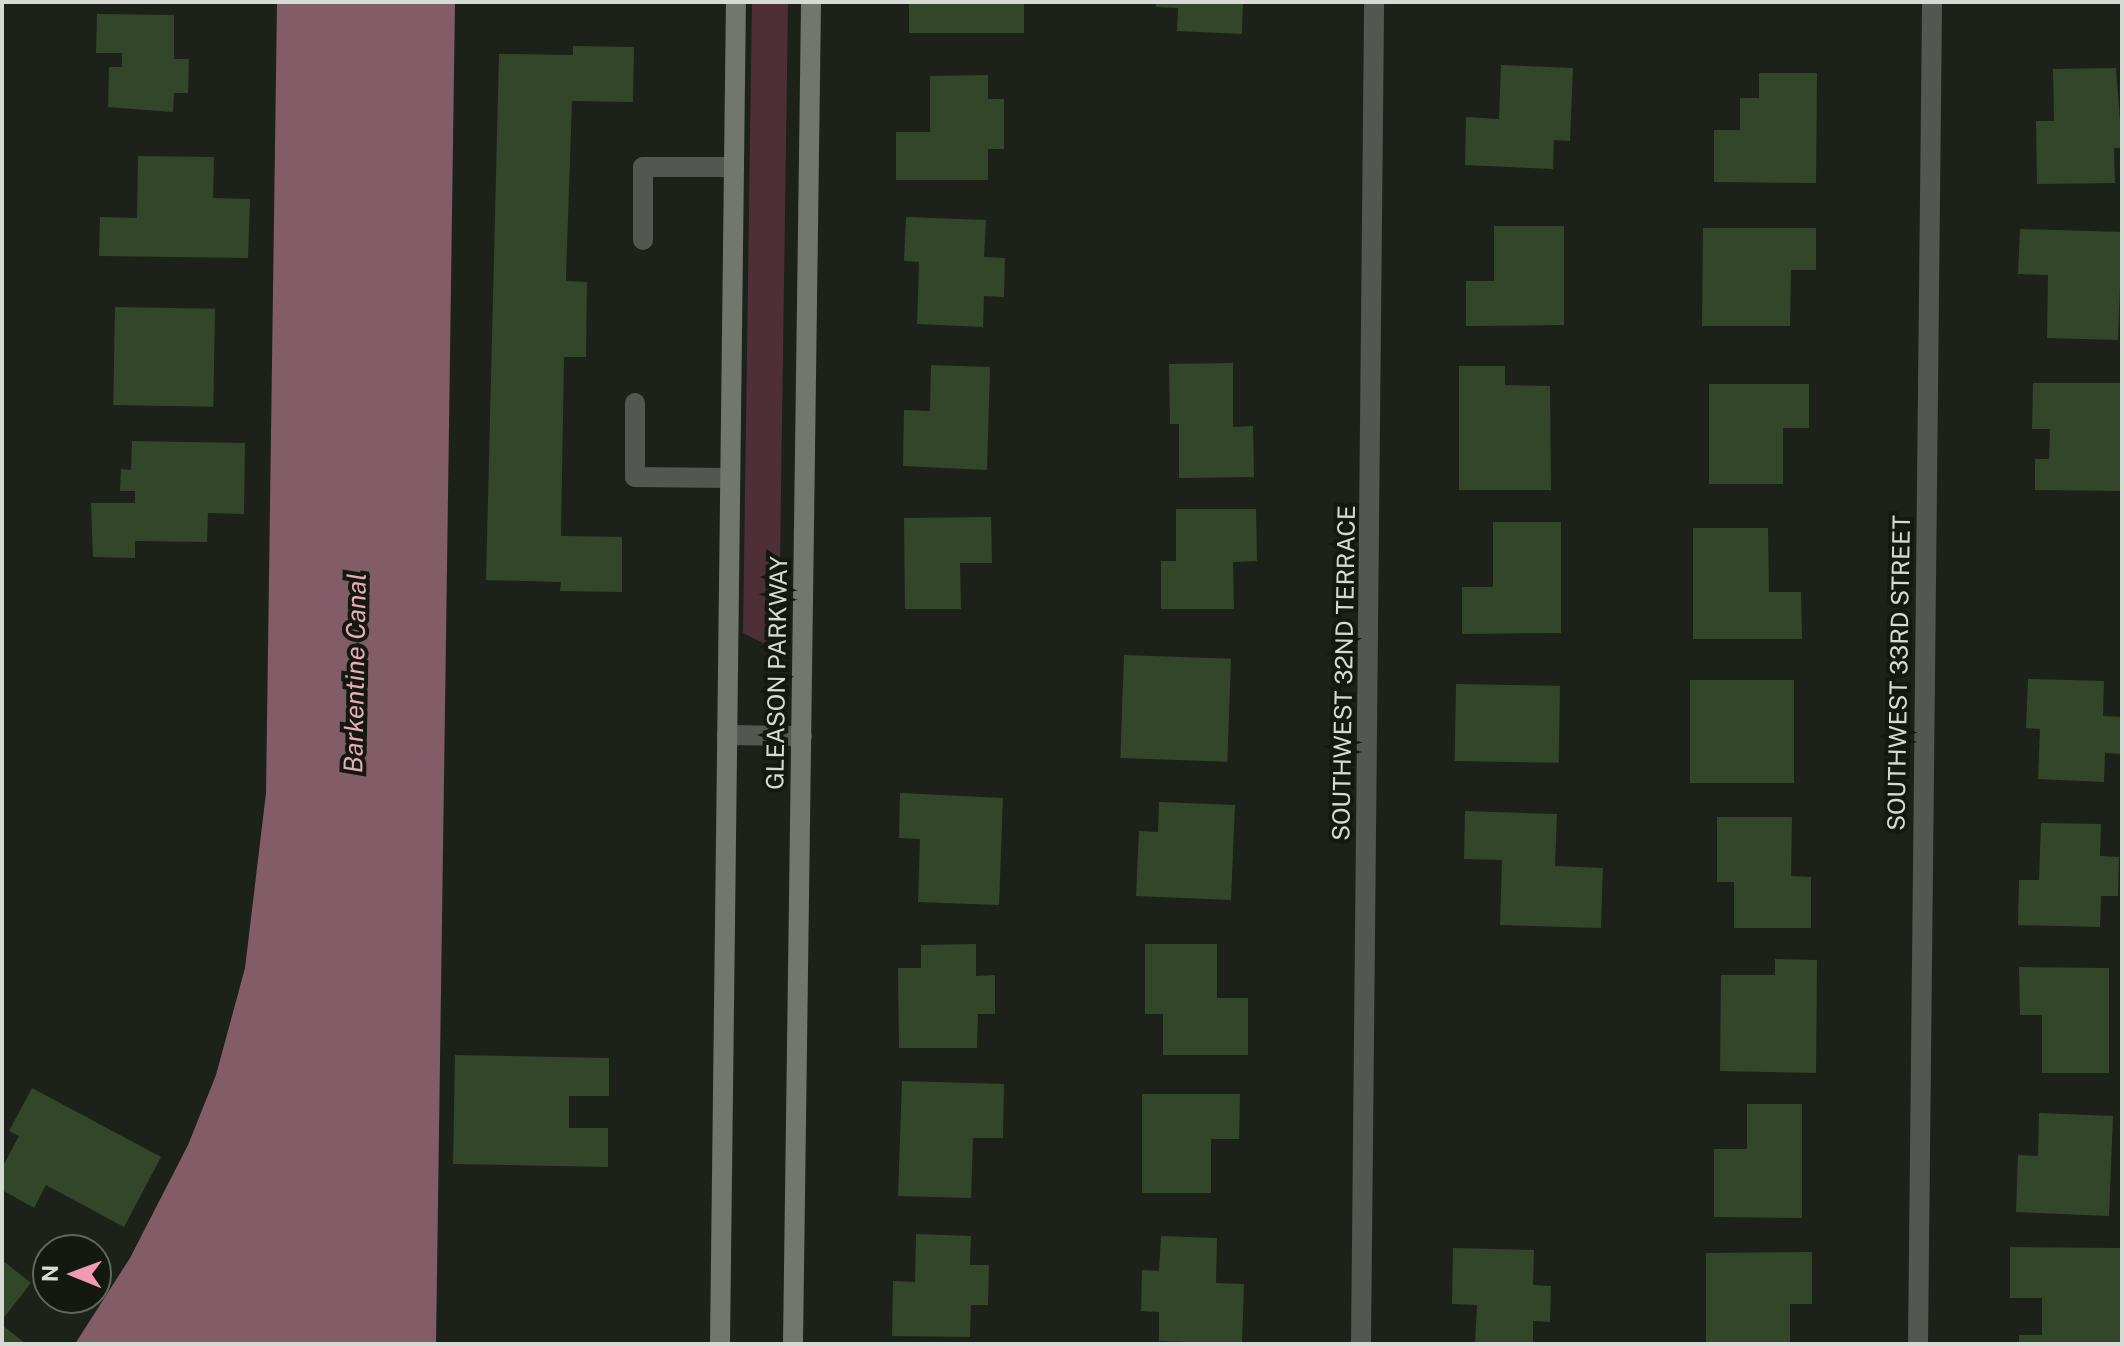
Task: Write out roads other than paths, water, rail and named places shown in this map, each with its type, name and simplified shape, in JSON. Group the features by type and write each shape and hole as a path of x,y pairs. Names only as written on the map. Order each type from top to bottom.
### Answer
{"main road":[{"name":"GLEASON PARKWAY","path":"720,1344 736,2"},
{"name":"GLEASON PARKWAY","path":"793,1344 811,2"}],"street":[{"name":"SOUTHWEST 32ND TERRACE","path":"1361,1344 1374,2"},
{"name":"SOUTHWEST 33RD STREET","path":"1918,1344 1932,2"},
{"path":"643,240 643,167 734,167"},
{"path":"635,403 635,477 730,478"},
{"path":"727,735 802,736"}],"water":[{"name":"Barkentine Canal","path":"277,2 455,2 436,1344 75,1344 94,1314 112,1314 112,1286 130,1258 188,1145 216,1075 245,968 266,793"}]}
